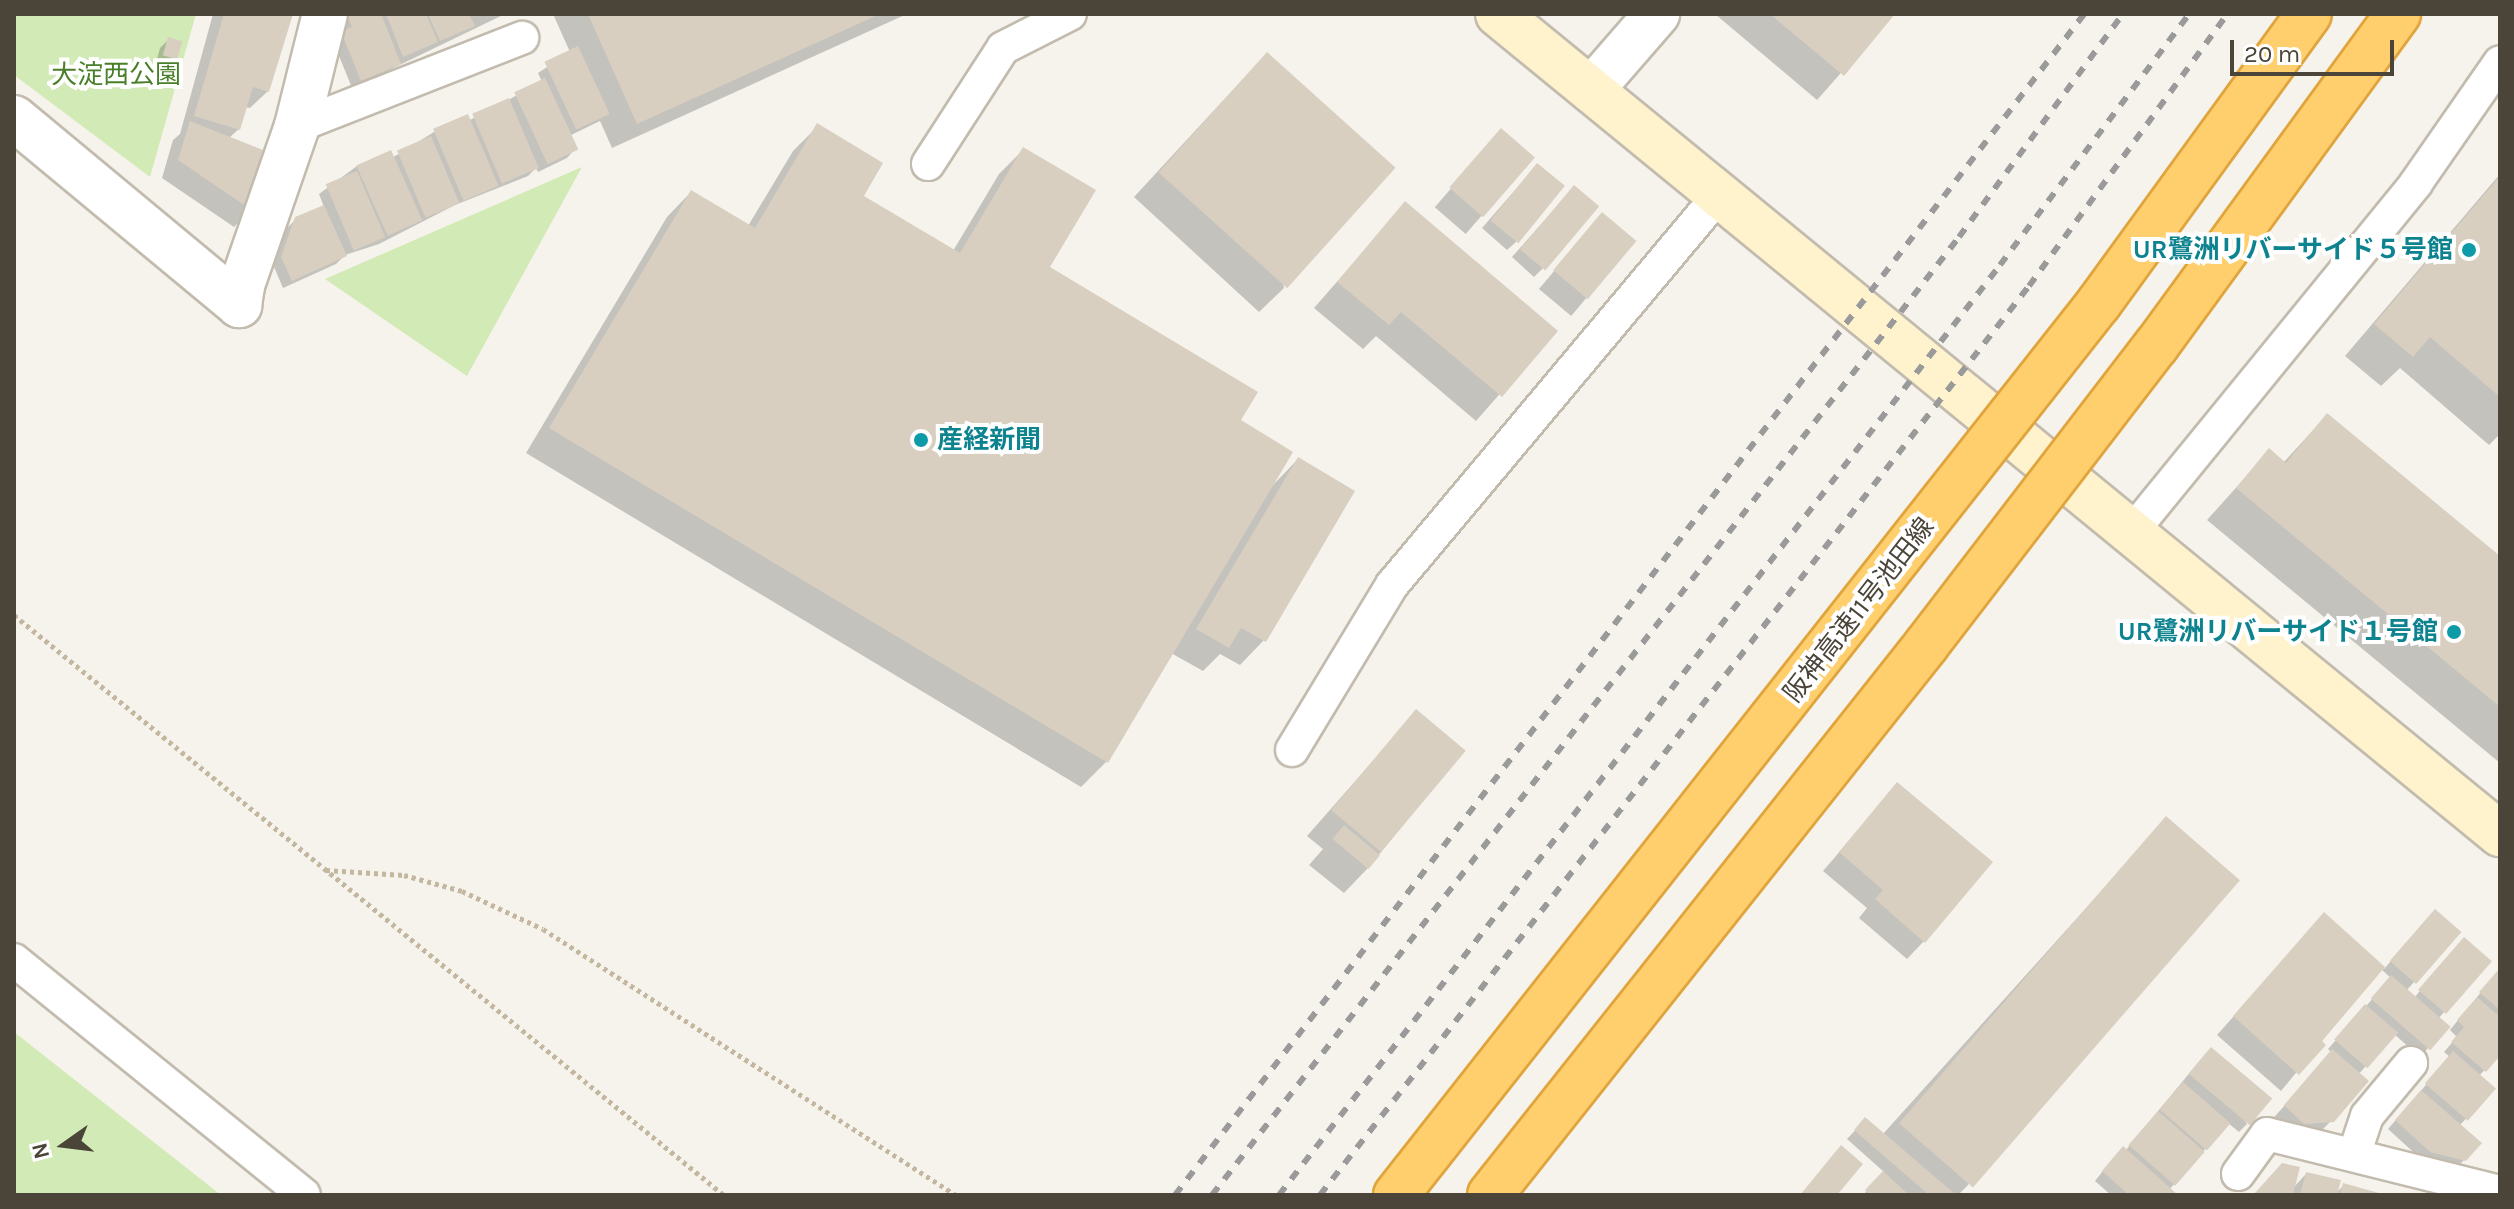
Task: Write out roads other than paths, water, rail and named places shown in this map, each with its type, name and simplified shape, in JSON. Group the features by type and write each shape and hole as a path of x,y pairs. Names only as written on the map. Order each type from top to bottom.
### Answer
{"highway":[{"name":"阪神高速11号池田線","path":"1396,1195 2099,303 2309,14"},
{"path":"1490,1195 1956,607 2156,346 2398,14"}],"street":[{"path":"14,118 239,305 242,285 297,126 325,14"},
{"path":"1498,14 2500,834"},
{"path":"1591,90 1657,14"}],"lane":[{"path":"928,164 1003,48 1070,14"},
{"path":"297,126 522,38"},
{"path":"2131,533 2416,183 2500,62"},
{"path":"1292,750 1392,585 1719,195"},
{"path":"14,960 304,1195"},
{"path":"2354,1155 2367,1116 2411,1063"},
{"path":"2238,1174 2267,1134 2500,1192"}],"railway":[{"path":"1175,1195 2084,14"},
{"path":"1212,1195 1959,237 2123,14"},
{"path":"1279,1195 2000,265 2189,14"},
{"path":"1320,1195 2029,286 2227,14"}],"place":[{"name":"UR鷺洲リバーサイド５号館","path":"2469,250"},
{"name":"産経新聞","path":"921,440"},
{"name":"UR鷺洲リバーサイド１号館","path":"2454,632"}],"park label":[{"name":"大淀西公園","path":"116,75"}]}
